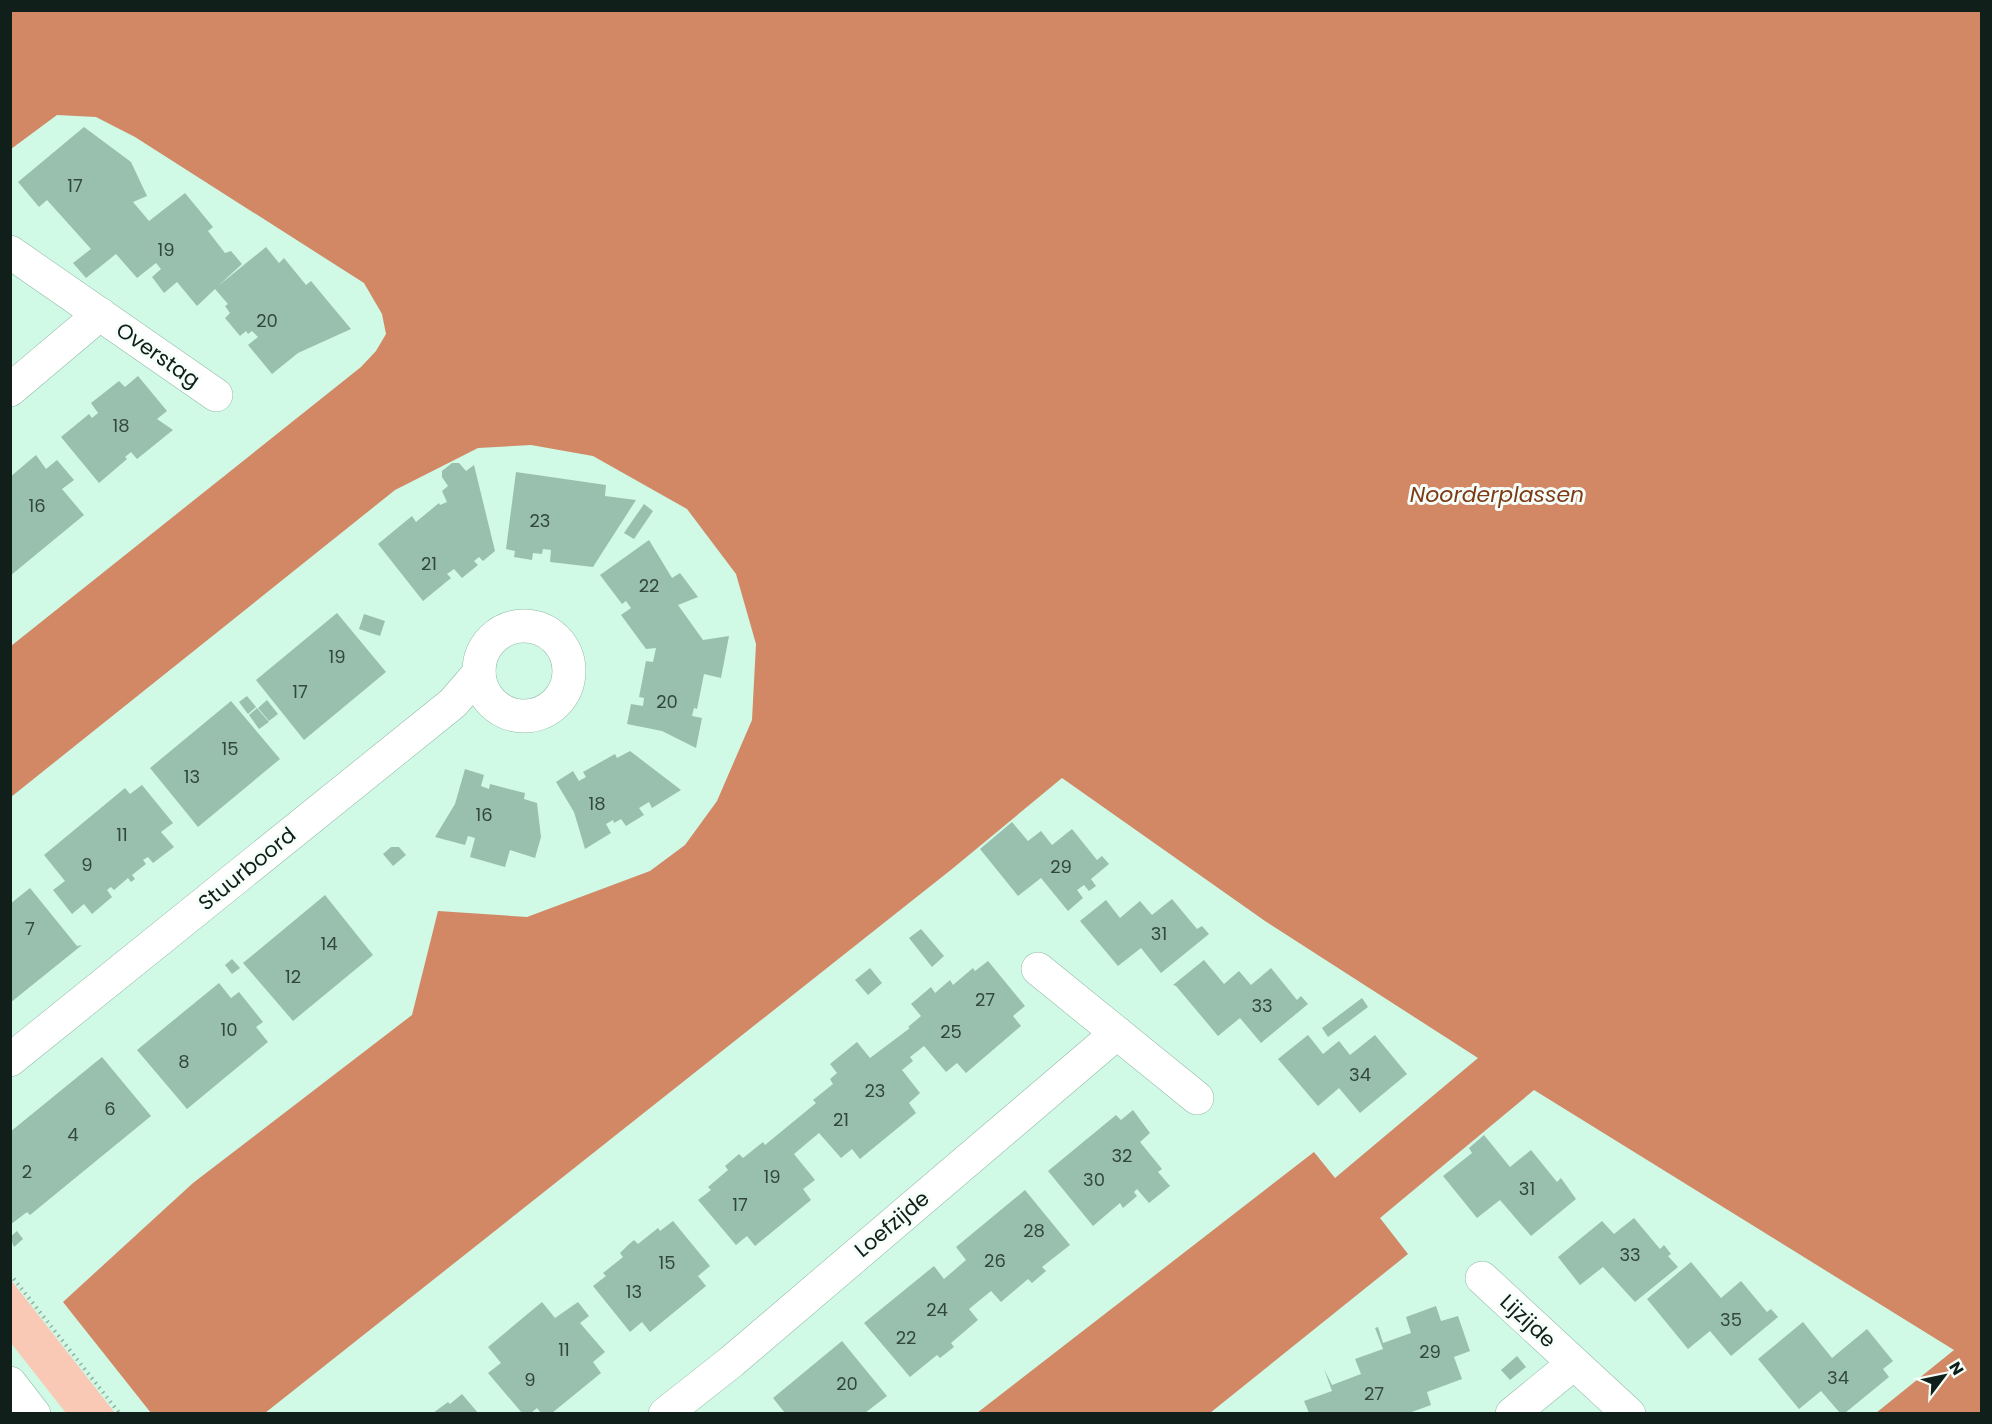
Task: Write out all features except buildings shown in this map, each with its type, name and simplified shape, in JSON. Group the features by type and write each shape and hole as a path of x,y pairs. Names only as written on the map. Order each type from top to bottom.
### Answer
{"street":[{"name":"Overstag","path":"10,252 216,395"},
{"name":"Overstag","path":"10,390 100,314"},
{"name":"Stuurboord","path":"10,1060 453,703 478,673"},
{"path":"1038,969 1197,1098"},
{"name":"Loefzijde","path":"665,1413 731,1362 1117,1033"},
{"name":"Lijzijde","path":"1482,1278 1629,1413"},
{"name":"Lijzijde","path":"1512,1413 1573,1364"},
{"path":"10,1383 34,1413"}],"path":[{"path":"10,1274 120,1413"}],"shaded area":[{"path":"11,1280 115,1413 66,1413 11,1343"}],"water":[{"name":"Noorderplassen","path":"11,10 1981,11 1981,1413 1876,1413 1954,1350 1534,1090 1380,1218 1408,1254 1210,1413 977,1413 1314,1152 1335,1178 1478,1058 1265,921 1062,778 952,869 265,1413 151,1413 63,1302 193,1183 412,1015 438,911 527,917 650,871 685,845 717,801 752,720 756,644 736,574 687,509 593,456 531,445 478,448 395,490 11,797 11,646 361,367 376,351 386,334 382,314 364,283 135,137 96,117 57,115 11,149"}]}
